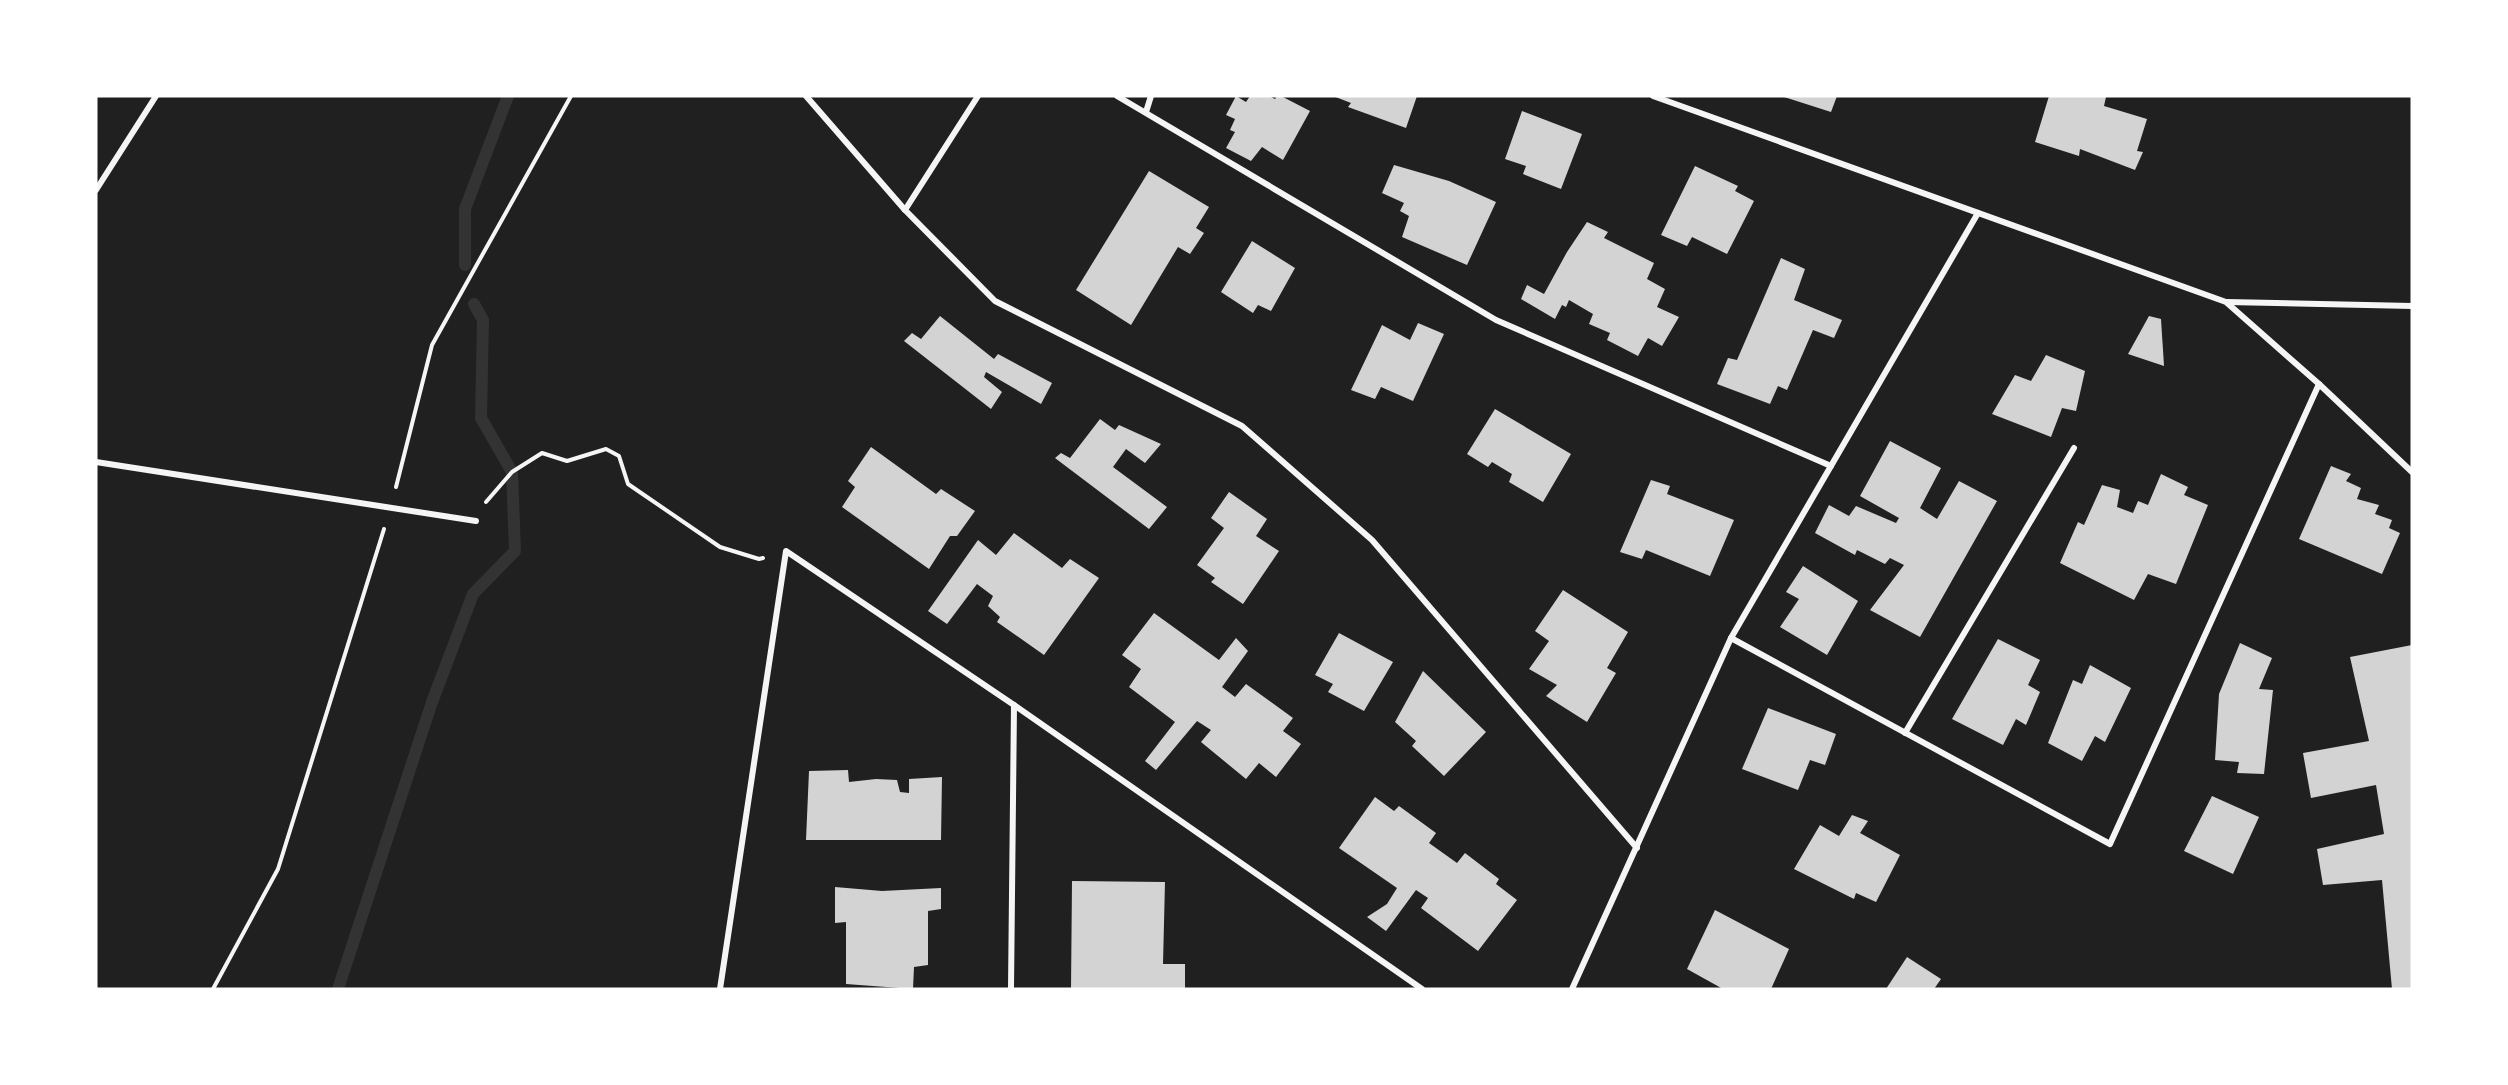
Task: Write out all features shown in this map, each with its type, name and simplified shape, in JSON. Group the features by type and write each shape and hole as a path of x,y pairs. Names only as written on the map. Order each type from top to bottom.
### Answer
{"street":[{"path":"96,190 156,96"},
{"path":"806,96 905,210 995,301 1242,426 1372,540 1637,848"},
{"path":"905,210 978,96"},
{"path":"1117,96 1496,320 1831,466"},
{"path":"1146,112 1151,96"},
{"path":"1653,96 2226,302 2412,306"},
{"path":"1572,989 1731,638 1978,213"},
{"path":"2226,302 2319,384 2412,472"},
{"path":"1731,638 2110,844 2319,384"},
{"path":"1905,733 2074,448"},
{"path":"96,462 476,521"},
{"path":"720,989 786,551 1014,705 1422,989"},
{"path":"1011,989 1014,705"}],"path":[{"path":"213,989 278,869 391,508 432,345 571,96"},
{"path":"476,521 489,496 512,472 542,453 567,462 606,449 620,456 628,484 720,547 759,559 786,551"}],"shaded area":[{"path":"96,96 2412,96 2412,989 96,989"}],"building":[{"path":"1236,96 1246,102 1250,96 1269,96 1275,99 1281,96 1310,111 1283,160 1262,147 1251,161 1226,148 1235,132 1230,130 1235,119 1226,115"},
{"path":"1333,96 1417,96 1406,128 1348,107 1351,103"},
{"path":"1781,96 1837,96 1831,112"},
{"path":"2049,96 2103,96 2106,97 2104,106 2147,119 2137,151 2143,152 2135,170 2080,149 2079,156 2035,142"},
{"path":"1522,111 1582,134 1561,189 1523,174 1526,166 1505,159"},
{"path":"1394,165 1449,181 1496,202 1467,265 1402,237 1409,216 1400,211 1404,203 1382,193"},
{"path":"1695,166 1738,186 1735,191 1754,201 1727,254 1692,237 1687,246 1661,235"},
{"path":"1149,171 1209,207 1196,228 1204,233 1190,254 1178,247 1131,325 1076,290"},
{"path":"1587,222 1608,232 1604,238 1654,263 1647,279 1665,289 1657,307 1679,317 1662,346 1648,338 1638,356 1607,340 1610,333 1589,324 1593,314 1569,300 1566,307 1562,305 1555,319 1521,299 1527,285 1544,294"},
{"path":"1252,241 1295,268 1271,311 1258,305 1253,313 1221,292"},
{"path":"1781,258 1805,269 1794,300 1842,320 1834,338 1813,330 1787,390 1778,386 1770,404 1717,384 1728,358 1737,360"},
{"path":"940,316 994,359 998,354 1052,383 1041,404 986,372 984,377 1002,392 991,409 904,341 912,333 921,339"},
{"path":"2149,316 2161,319 2164,366 2128,354"},
{"path":"1418,323 1444,334 1413,401 1381,387 1375,399 1351,390 1382,325 1410,340"},
{"path":"2046,355 2085,371 2076,411 2062,408 2051,437 1992,414 2015,375 2031,381"},
{"path":"1495,409 1571,454 1543,502 1509,482 1512,474 1492,462 1488,467 1467,454"},
{"path":"1100,419 1115,430 1119,425 1161,444 1145,463 1126,449 1113,467 1167,507 1149,529 1055,458 1061,453 1070,458"},
{"path":"1890,441 1941,468 1920,508 1937,519 1959,481 1997,501 1920,637 1870,610 1904,565 1890,558 1885,564 1857,550 1855,555 1815,533 1829,505 1849,516 1856,506 1896,523 1899,518 1860,496"},
{"path":"871,447 936,494 941,489 975,511 957,536 950,536 929,569 842,507 855,487 848,481"},
{"path":"2331,466 2351,474 2346,481 2361,488 2357,499 2379,505 2375,514 2392,520 2389,528 2400,533 2382,574 2299,539"},
{"path":"2161,474 2188,487 2184,495 2208,505 2176,584 2148,574 2134,600 2060,563 2078,522 2084,525 2102,485 2120,490 2117,507 2133,513 2138,501 2148,505"},
{"path":"1651,480 1670,486 1667,494 1734,520 1710,576 1646,550 1642,559 1620,552"},
{"path":"1229,492 1267,519 1256,536 1279,551 1243,604 1211,582 1215,578 1197,565 1224,528 1211,518"},
{"path":"1014,533 1062,568 1070,559 1099,578 1044,655 997,622 1000,617 988,606 993,596 977,584 947,624 928,611 978,540 996,555"},
{"path":"1803,566 1858,601 1827,655 1780,627 1799,599 1786,592"},
{"path":"1563,590 1628,632 1607,668 1616,673 1587,722 1546,696 1557,685 1529,669 1549,641 1535,631"},
{"path":"1154,613 1219,660 1236,638 1248,651 1222,687 1235,697 1246,684 1293,718 1283,731 1301,744 1276,777 1259,763 1246,779 1201,742 1211,730 1197,721 1156,770 1145,761 1175,722 1129,687 1141,669 1122,655"},
{"path":"1339,633 1393,662 1364,711 1328,692 1333,684 1315,675"},
{"path":"1998,639 2040,660 2028,685 2040,692 2026,725 2016,719 2003,745 1952,719"},
{"path":"2240,643 2272,658 2259,689 2273,690 2264,774 2237,773 2239,762 2215,760 2219,694"},
{"path":"2412,645 2412,989 2392,989 2382,880 2323,885 2317,849 2384,834 2376,785 2311,798 2303,753 2369,741 2350,657"},
{"path":"2090,665 2131,688 2105,742 2095,736 2082,761 2048,743 2073,680 2082,684"},
{"path":"1423,671 1486,732 1444,776 1412,746 1416,741 1395,722"},
{"path":"1768,708 1836,734 1825,765 1810,760 1798,790 1742,769"},
{"path":"848,770 849,782 876,779 897,780 900,792 909,793 909,779 942,777 941,840 806,840 809,771"},
{"path":"2212,796 2259,817 2233,874 2184,851"},
{"path":"1375,797 1394,811 1399,806 1436,833 1429,843 1457,863 1465,853 1499,879 1496,884 1517,900 1478,951 1421,908 1428,898 1416,890 1386,931 1367,917 1387,904 1397,888 1339,848"},
{"path":"1852,815 1868,821 1860,833 1900,855 1876,902 1856,893 1854,899 1794,869 1820,825 1839,836"},
{"path":"1072,881 1165,882 1163,964 1185,964 1185,989 1071,989"},
{"path":"835,887 882,891 941,888 941,909 928,911 928,965 914,967 913,989 846,984 846,922 835,923"},
{"path":"1715,910 1789,949 1771,989 1723,989 1687,969"},
{"path":"1907,957 1941,979 1934,989 1886,989"}],"waterway":[{"path":"465,265 465,209 508,96"},
{"path":"338,989 432,702 473,594 515,551 512,472 481,418 483,320 474,304"}]}
